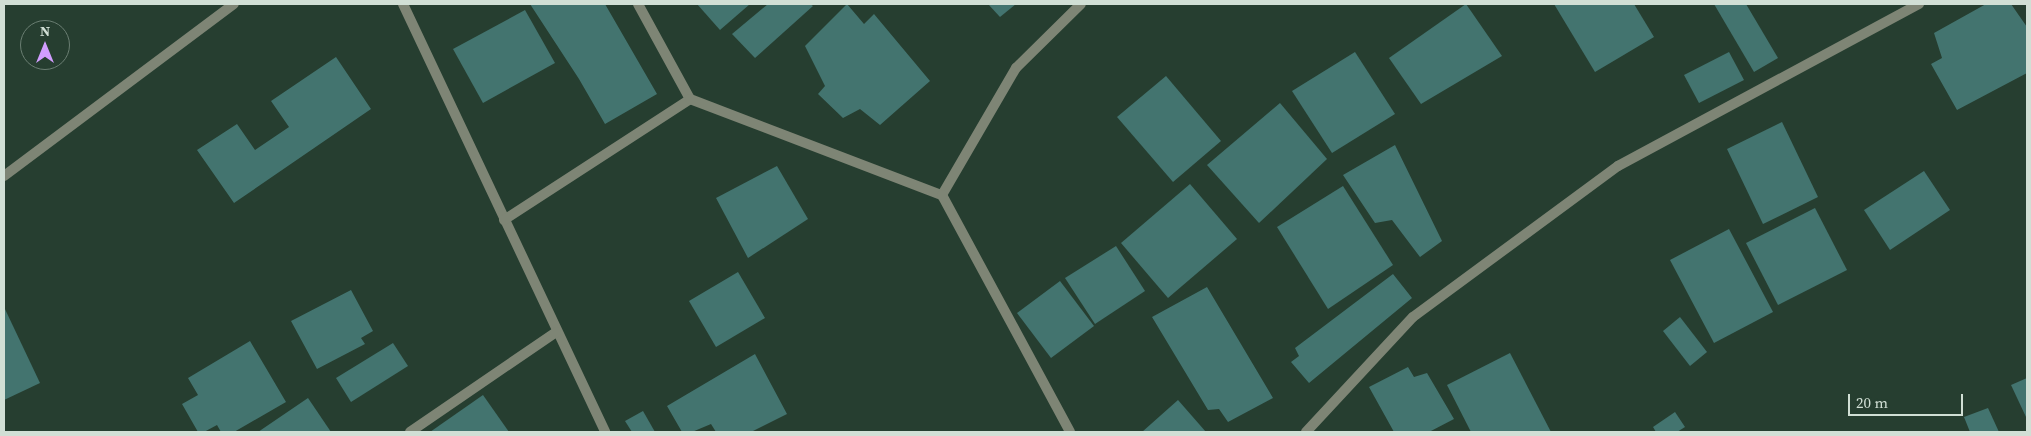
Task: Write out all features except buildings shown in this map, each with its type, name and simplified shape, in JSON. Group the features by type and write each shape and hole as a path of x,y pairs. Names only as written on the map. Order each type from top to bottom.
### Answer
{"street":[{"path":"4,176 234,4"},
{"path":"403,4 604,432"},
{"path":"638,4 690,100 942,194 1070,432"},
{"path":"942,194 1016,68 1081,4"},
{"path":"1306,432 1413,317 1618,166 1920,4"},
{"path":"504,220 690,100"},
{"path":"410,432 556,332"}]}
